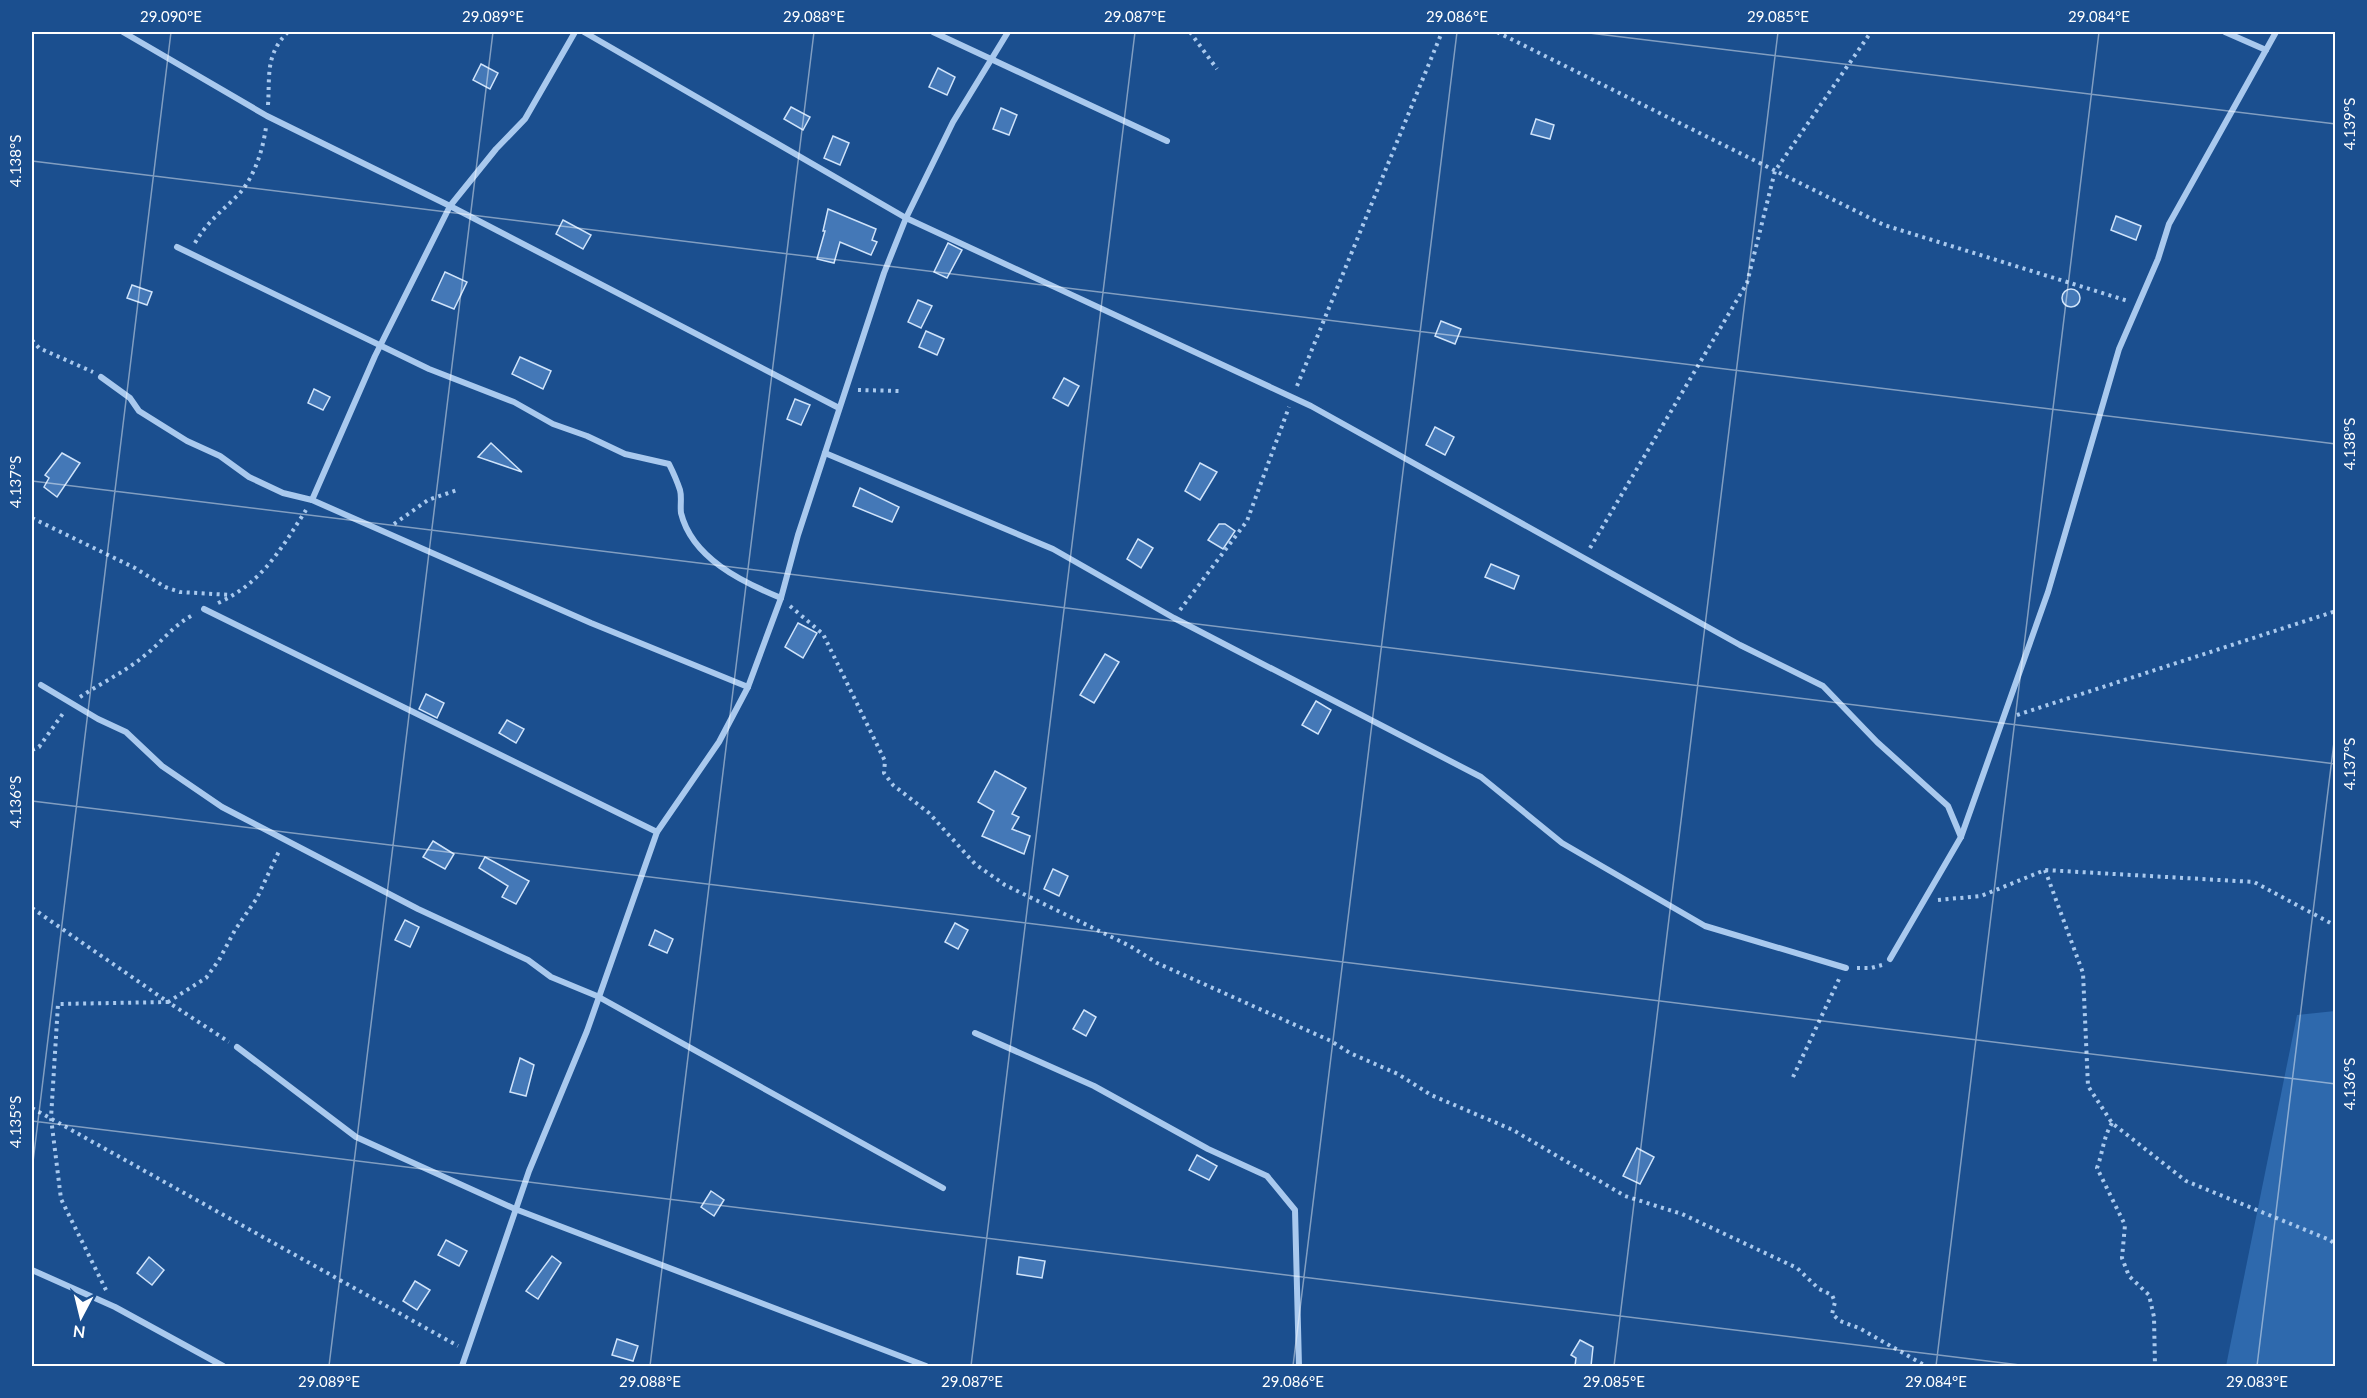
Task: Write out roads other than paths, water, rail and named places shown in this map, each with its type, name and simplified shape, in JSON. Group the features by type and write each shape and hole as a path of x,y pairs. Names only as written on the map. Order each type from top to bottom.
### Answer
{"street":[{"path":"123,32 267,116 450,206 839,408"},
{"path":"312,500 382,344 450,206 496,149 525,119 575,32"},
{"path":"584,32 906,218 1292,397 1740,645 1823,686 1877,742 1948,806 1961,837"},
{"path":"933,32 1167,141"},
{"path":"462,1366 515,1209 586,1031 657,832 719,742 748,687 781,598 839,408 884,273 906,218 953,122 1008,32"},
{"path":"2225,32 2266,50"},
{"path":"1890,959 1961,837 2048,592 2119,349 2158,259 2169,224 2276,32"},
{"path":"177,247 382,344 429,369 485,389 554,424 625,454 669,464 680,491 681,513 693,539 719,565 745,583 781,598"},
{"path":"101,377 130,398 140,411 187,441 220,456 249,477 283,493 312,500 591,623 748,687"},
{"path":"825,453 1053,549 1174,618 1481,777 1562,843 1705,926 1846,968"},
{"path":"204,609 657,832"},
{"path":"41,685 126,732 162,766 222,807 418,909 528,960 551,977 597,996 943,1188"},
{"path":"975,1033 1094,1086 1208,1149 1267,1176 1295,1210 1299,1366"},
{"path":"237,1047 356,1137 515,1209 926,1366"},
{"path":"32,1270 115,1307 223,1366"}]}
